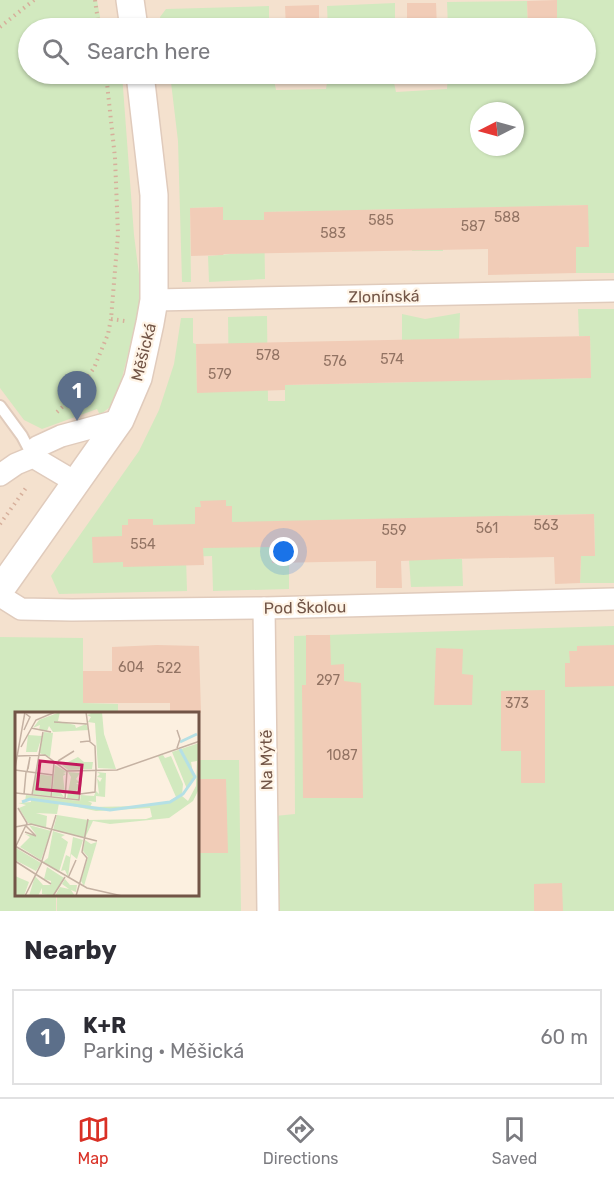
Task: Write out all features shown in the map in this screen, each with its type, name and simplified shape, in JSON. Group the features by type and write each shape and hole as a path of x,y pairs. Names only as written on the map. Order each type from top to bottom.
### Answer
{"street":[{"path":"130,0 133,18"},
{"name":"Měšická","path":"0,590 120,420 138,378 154,300 154,195 141,84"},
{"name":"Zlonínská","path":"154,300 614,291"},
{"path":"0,475 16,464 33,457 37,447 61,436 120,420"},
{"path":"33,457 77,483"},
{"name":"Pod Školou","path":"0,597 21,609 72,610 264,608 614,599"},
{"name":"Na Mýtě","path":"264,608 268,911"}],"lane":[{"path":"0,406 22,436 33,457"}],"path":[{"path":"0,27 34,0"},
{"path":"95,0 98,18"},
{"path":"22,436 36,430 72,398 94,368 108,334 118,234 115,158 107,84"},
{"path":"23,481 26,487 36,494"},
{"path":"0,524 26,487"}],"shaded area":[{"path":"0,0 614,0 614,911 0,911"}],"green space":[{"path":"0,0 97,0 100,18 18,18 18,84 123,84 134,235 142,298 116,402 100,415 97,409 42,429 24,420 0,388"},
{"path":"557,0 614,0 614,273 576,273 576,247 589,247 587,205 441,209 443,251 412,251 410,209 323,214 322,211 264,212 265,279 209,282 208,256 242,253 223,220 222,207 190,208 191,282 182,282 178,141 171,84 275,84 276,90 326,89 327,84 394,84 396,92 447,89 447,84 596,84 596,18 557,18"},
{"path":"527,1 528,18 448,18 447,2"},
{"path":"395,3 395,18 328,18 327,6"},
{"path":"269,6 269,18 160,18 166,9"},
{"path":"578,309 614,309 614,583 580,583 581,556 595,556 594,514 448,518 449,559 462,559 463,586 411,587 409,560 271,522 272,563 289,563 289,589 213,591 212,556 186,557 187,591 59,594 51,576 139,451 159,410 174,364 181,318 193,318 197,392 229,391 228,317 267,316 268,401 285,401 285,385 414,382 402,340 402,314 425,319 460,313 459,339 488,380 591,378 590,336 579,336"},
{"path":"614,626 614,911 276,911 275,816 295,814 294,636"},
{"path":"0,637 83,638 83,703 118,704 118,712 15,712 15,896 56,896 56,911 0,911"},
{"path":"200,760 239,760 241,911 57,911 57,896 200,896"}],"building":[{"path":"557,0 557,18 528,18 527,1"},
{"path":"407,3 436,3 437,18 407,18"},
{"path":"319,5 319,18 286,18 285,6"},
{"path":"588,205 589,247 576,247 576,273 488,275 488,249 191,256 190,208 223,207 223,220 264,220 264,212"},
{"path":"590,336 591,378 285,385 285,390 197,393 196,344"},
{"path":"226,500 226,506 232,506 232,522 594,514 595,556 581,556 580,583 555,584 554,557 401,561 402,588 376,588 376,561 272,563 271,547 203,548 204,565 123,567 123,562 93,563 92,537 122,536 122,525 128,525 128,519 153,519 153,525 195,524 195,507 201,507 200,501"},
{"path":"306,635 330,635 331,665 344,664 344,681 361,683 363,798 303,798 302,685 306,685"},
{"path":"614,645 614,686 565,687 565,663 570,663 569,651 577,651 577,646"},
{"path":"199,646 201,713 170,712 170,703 83,703 83,671 112,671 112,647"},
{"path":"436,648 463,649 462,674 473,675 472,705 434,705"},
{"path":"545,690 545,783 521,783 521,751 501,751 501,691"},
{"path":"200,779 226,779 228,853 200,853"},
{"path":"562,883 563,911 534,911 534,884"}],"place":[{"name":"K+R","path":"77,421"}]}
